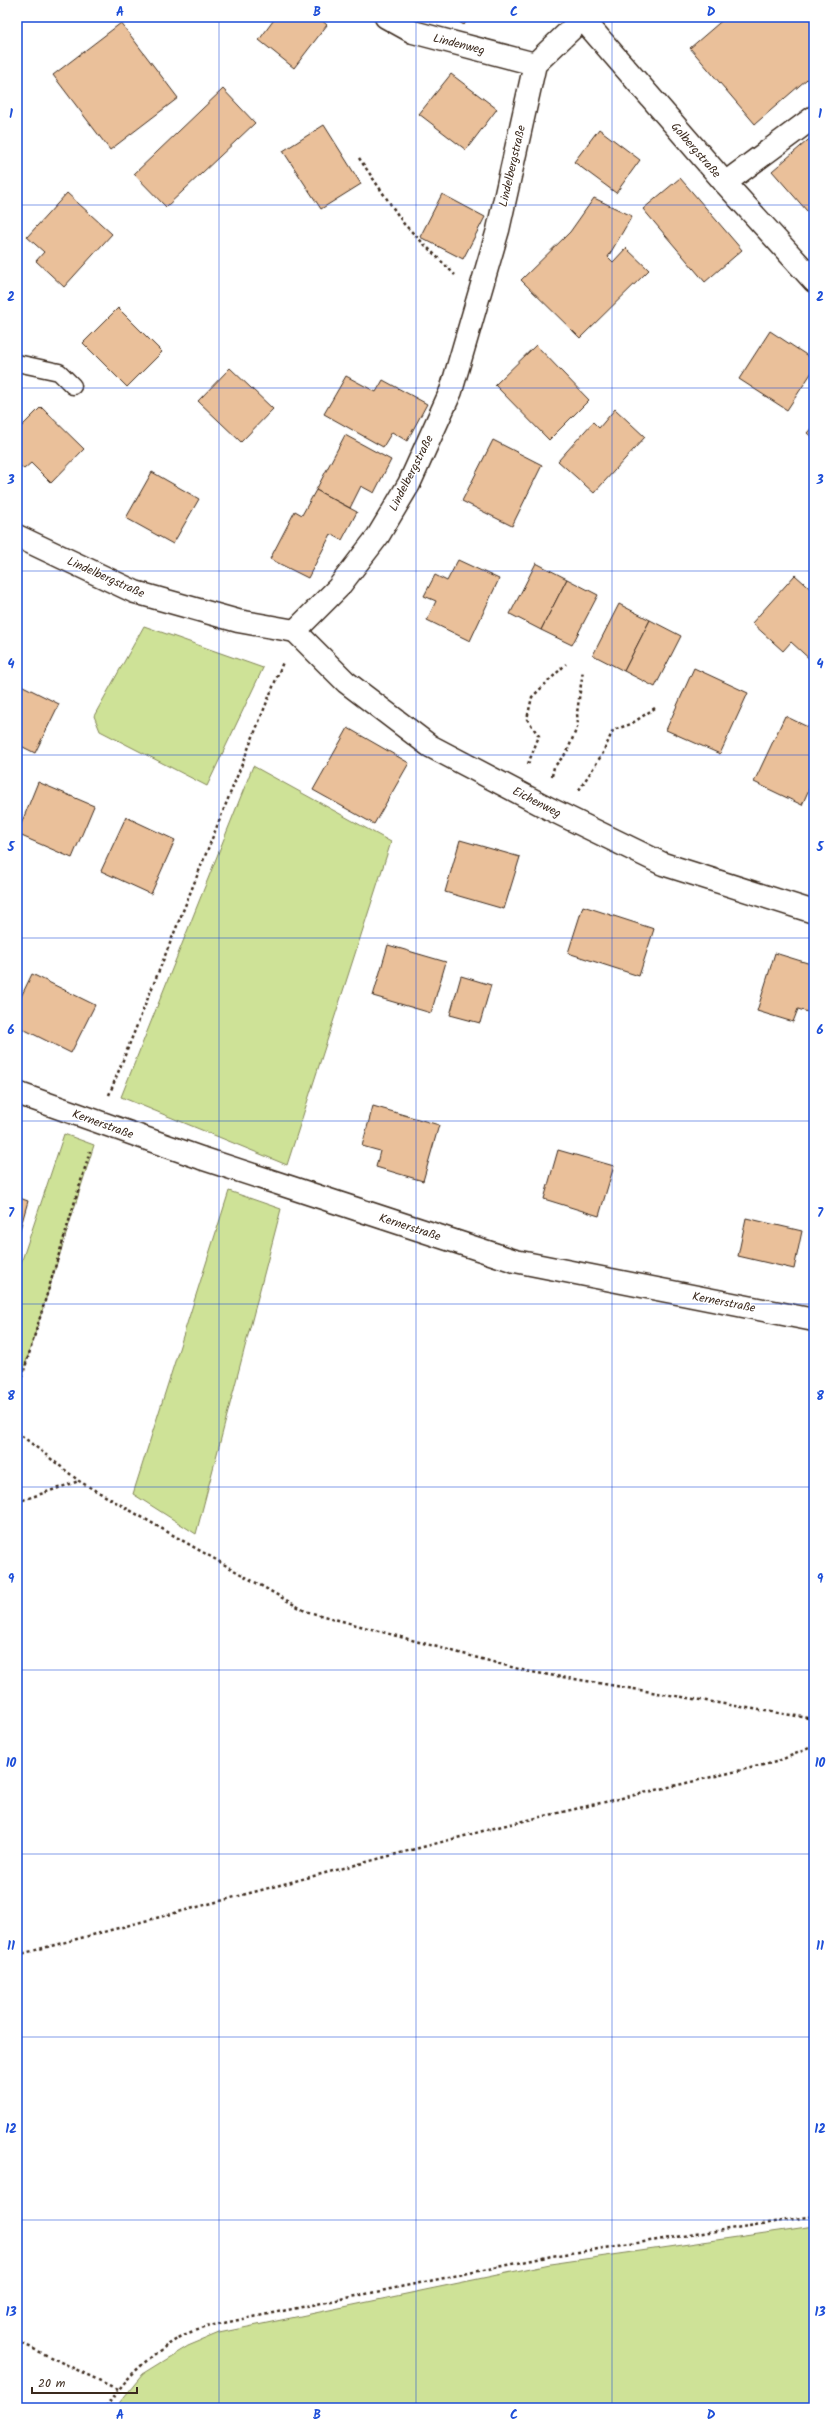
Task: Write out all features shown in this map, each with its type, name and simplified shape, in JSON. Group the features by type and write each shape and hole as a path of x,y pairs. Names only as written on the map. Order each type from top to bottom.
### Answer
{"street":[{"name":"Lindenweg","path":"386,17 413,32 535,64"},
{"path":"535,64 582,18"},
{"name":"Golbergstraße","path":"582,18 725,183 814,281"},
{"name":"Lindelbergstraße","path":"17,536 135,592 238,621 295,631 338,588 378,536 409,484 451,391 502,213 535,64"},
{"path":"725,183 814,117"},
{"name":"Eichenweg","path":"295,631 346,682 430,746 543,806 663,864 814,912"},
{"name":"Kernerstraße","path":"17,1093 201,1158 515,1262 814,1320"}],"lane":[{"path":"17,363 18,361 58,372 73,386"}],"path":[{"path":"359,158 404,224 478,298"},
{"path":"17,1394 98,1122 295,631"},
{"path":"517,792 539,736 527,719 532,697 566,664"},
{"path":"543,806 554,767 567,752 578,725 577,714 583,670"},
{"path":"567,817 578,792 603,753 613,730 631,724 655,708"},
{"path":"17,1432 79,1481 304,1611 526,1671 814,1719"},
{"path":"17,1502 79,1481"},
{"path":"17,1955 498,1826 776,1762 814,1746"},
{"path":"106,2408 117,2389 138,2368 182,2336 214,2324 552,2256 814,2216"},
{"path":"17,2342 117,2389"}],"green space":[{"path":"144,626 263,668 207,786 100,731 94,716"},
{"path":"253,766 391,842 287,1165 121,1097"},
{"path":"64,1134 94,1145 17,1391 17,1275"},
{"path":"229,1191 281,1209 196,1534 133,1494"},
{"path":"814,2226 814,2408 115,2408 143,2374 188,2346 219,2333 550,2264"}],"building":[{"path":"276,17 318,17 327,25 294,68 259,40"},
{"path":"451,17 469,17 464,25"},
{"path":"726,17 808,17 814,24 814,73 755,124 690,48"},
{"path":"121,23 178,98 110,150 53,75"},
{"path":"451,74 497,109 466,150 419,114"},
{"path":"223,89 255,123 166,207 134,174"},
{"path":"324,125 361,184 321,209 283,151"},
{"path":"599,129 640,160 616,193 574,162"},
{"path":"814,135 814,219 772,171"},
{"path":"680,178 742,250 705,282 643,209"},
{"path":"67,193 112,234 64,287 36,261 44,252 27,237"},
{"path":"442,194 485,217 463,259 420,237"},
{"path":"594,198 632,216 608,257 613,262 626,248 649,270 580,338 521,280 570,232"},
{"path":"118,308 162,352 127,387 83,343"},
{"path":"770,331 814,360 814,369 787,410 739,379"},
{"path":"536,345 589,400 549,440 495,385"},
{"path":"230,368 273,409 241,442 198,401"},
{"path":"346,376 376,392 383,380 427,404 407,441 392,432 383,447 324,414"},
{"path":"41,407 84,449 51,483 31,463 24,469 17,463 17,431"},
{"path":"615,409 645,437 594,493 558,461 593,422 599,428"},
{"path":"814,425 814,439 807,433"},
{"path":"345,435 391,460 374,493 361,486 350,508 316,490"},
{"path":"493,440 542,465 512,526 462,501"},
{"path":"152,472 199,499 173,544 126,518"},
{"path":"316,490 357,512 342,540 331,534 308,578 270,559 295,511 302,515"},
{"path":"458,560 499,579 470,641 427,620 436,601 424,596 435,575 447,581"},
{"path":"536,563 567,579 541,630 510,614"},
{"path":"795,575 814,592 814,663 791,642 783,651 752,623"},
{"path":"567,579 598,595 572,645 541,630"},
{"path":"619,604 650,620 624,671 593,655"},
{"path":"650,620 681,636 655,687 624,671"},
{"path":"694,668 748,693 720,754 666,730"},
{"path":"17,683 59,704 35,753 17,744"},
{"path":"785,716 814,730 814,778 802,805 754,782"},
{"path":"348,728 409,763 374,824 313,790"},
{"path":"38,782 94,806 72,858 17,834"},
{"path":"126,817 175,840 151,894 101,871"},
{"path":"460,840 520,857 504,909 445,892"},
{"path":"583,906 654,929 639,976 568,953"},
{"path":"388,945 446,962 431,1013 373,996"},
{"path":"775,953 814,965 814,1014 798,1009 793,1022 757,1011"},
{"path":"32,974 95,1005 71,1053 17,1026 17,1005"},
{"path":"461,976 491,985 480,1023 450,1015"},
{"path":"373,1106 439,1125 423,1181 376,1167 380,1151 362,1146"},
{"path":"558,1150 614,1166 599,1216 544,1199"},
{"path":"17,1197 28,1201 17,1240"},
{"path":"746,1218 802,1231 794,1269 738,1256"}]}
